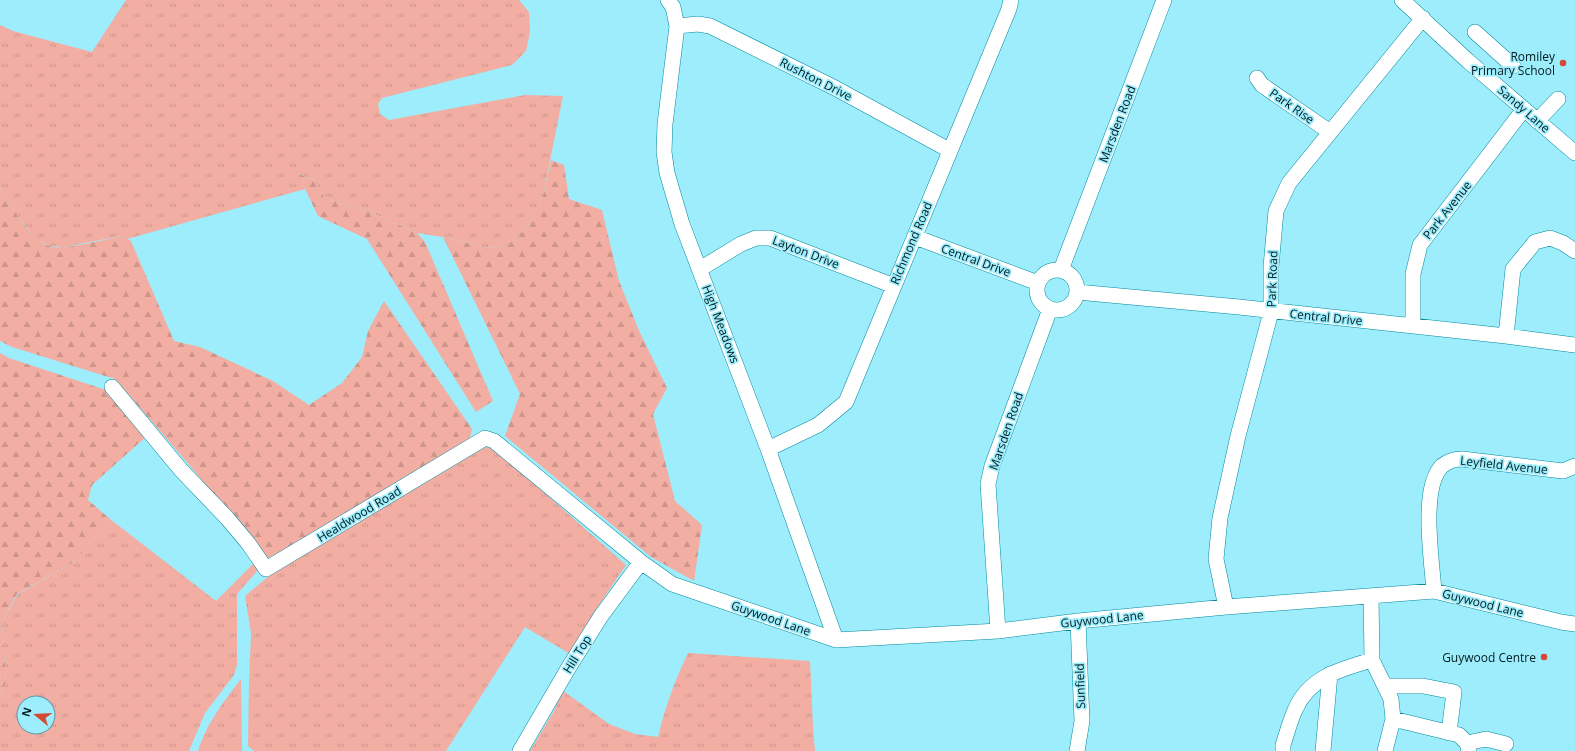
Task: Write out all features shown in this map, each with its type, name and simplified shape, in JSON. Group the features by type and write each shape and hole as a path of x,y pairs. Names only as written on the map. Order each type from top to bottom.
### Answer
{"street":[{"name":"High Meadows","path":"668,0 673,8 677,26 665,124 664,152 667,173 682,224 768,449 836,640"},
{"name":"Richmond Road","path":"768,449 818,425 846,402 915,237 949,150 1009,9 1011,0"},
{"name":"Marsden Road","path":"1061,270 1164,0"},
{"name":"Sandy Lane","path":"1402,0 1474,66 1575,152"},
{"name":"Park Road","path":"1226,607 1216,559 1220,518 1238,436 1271,312 1271,267 1276,211 1289,183 1423,18"},
{"name":"Rushton Drive","path":"677,26 698,24 710,26 835,88 949,150"},
{"path":"1474,32 1513,66"},
{"path":"1474,66 1490,46"},
{"name":"Park Rise","path":"1257,78 1262,85 1330,132"},
{"path":"1537,120 1558,99"},
{"name":"Park Avenue","path":"1413,326 1413,274 1420,245 1524,109"},
{"name":"Central Drive","path":"915,237 1038,283"},
{"name":"Layton Drive","path":"700,269 741,244 756,238 770,238 894,286"},
{"path":"1506,336 1513,269 1535,242 1550,238 1563,243 1575,251"},
{"path":"1061,270 1068,273 1074,278 1077,285 1077,292 1074,301 1068,307 1059,310 1050,309 1043,305 1039,299 1037,291 1038,283 1047,272 1061,270"},
{"name":"Central Drive","path":"1077,292 1413,326 1575,345"},
{"name":"Marsden Road","path":"998,630 988,484 992,466 1050,309"},
{"name":"Healdwood Road","path":"112,387 181,470 227,518 248,543 266,569 485,438 494,441 641,562"},
{"name":"Leyfield Avenue","path":"1434,591 1425,525 1432,493 1430,477 1442,466 1449,461 1462,459 1564,471 1575,466"},
{"name":"Guywood Lane","path":"641,562 672,584 836,640 998,630 1226,607 1434,591 1561,622 1575,624"},
{"name":"Hill Top","path":"520,751 597,622 641,562"},
{"path":"1371,596 1372,660 1391,699 1393,719 1385,751"},
{"name":"Sunfield","path":"1077,751 1082,720 1078,621"},
{"path":"1282,751 1295,709 1297,697 1330,674 1346,667 1372,660"},
{"path":"1323,751 1330,674"},
{"path":"1385,686 1423,686 1454,692 1449,733"},
{"path":"1393,719 1459,735 1468,747 1486,739 1506,744"}],"green space":[{"path":"126,0 519,0 529,12 530,32 526,51 512,65 382,98 378,104 380,114 389,120 525,95 563,96 543,196 526,229 507,245 487,248 443,237 417,233 379,216 324,197 313,179 299,174 305,189 127,239 121,236 64,247 49,246 36,239 16,214 0,187 0,25 13,31 92,52"},
{"path":"551,160 564,165 569,199 602,210 619,281 640,333 667,388 653,414 675,501 702,525 694,581 651,557 505,436 520,394 443,237 487,248 507,245 526,229 543,196"},
{"path":"298,174 313,179 324,197 379,216 417,233 425,242 493,401 476,412 367,239 318,216"},
{"path":"0,187 27,229 41,242 49,246 74,246 122,236 131,241 174,341 200,347 273,381 309,405 342,383 362,357 368,331 384,301 472,429 469,442 267,561 191,467 115,379 12,347 0,341"},
{"path":"0,353 9,358 106,390 148,435 92,485 88,500 110,519 74,562 17,594 2,622 6,682 0,696"},
{"path":"484,446 496,450 626,565 593,614 570,654 525,627 446,751 254,751 248,746 251,633 245,596 275,571"},
{"path":"110,519 216,601 254,563 258,570 237,594 237,665 234,675 205,713 189,751 0,751 0,696 6,682 2,622 18,594 74,562"},
{"path":"688,653 810,661 815,751 530,751 555,709 562,690 609,724 635,734 658,737 671,694"},
{"path":"241,679 242,751 198,751 201,741 211,722 222,704"}],"place":[{"name":"Romiley Primary School","path":"1563,63"},
{"name":"Guywood Centre","path":"1544,657"}]}
